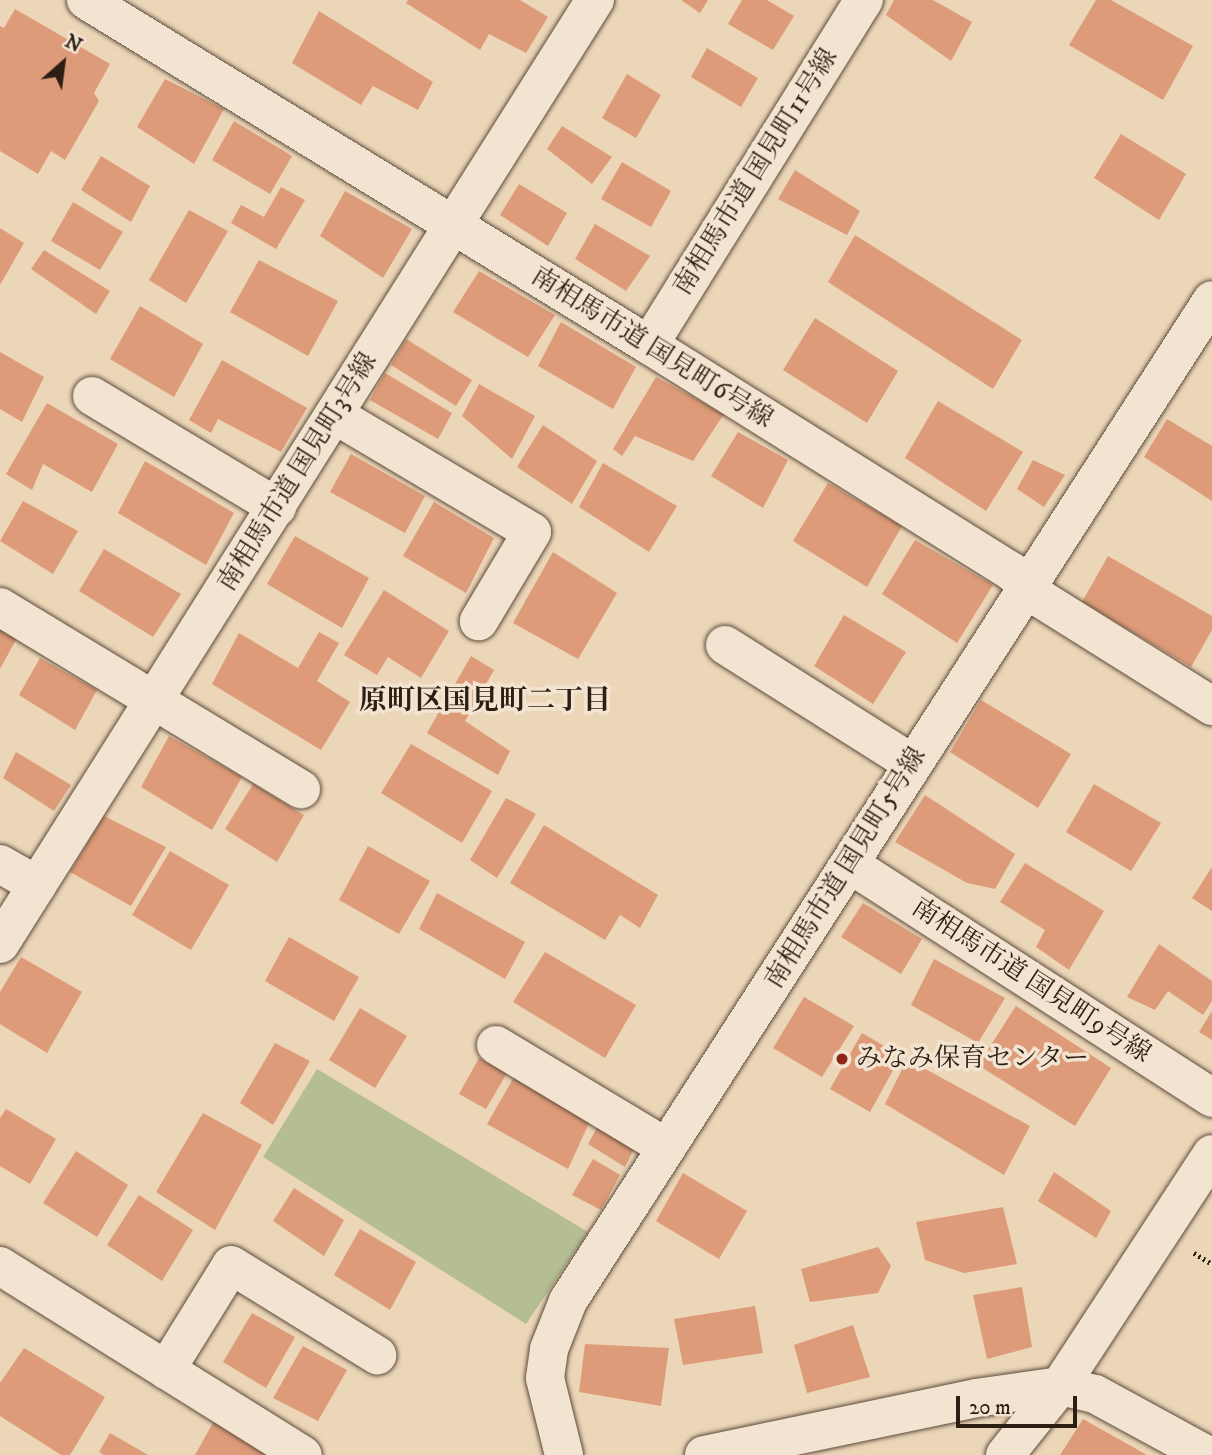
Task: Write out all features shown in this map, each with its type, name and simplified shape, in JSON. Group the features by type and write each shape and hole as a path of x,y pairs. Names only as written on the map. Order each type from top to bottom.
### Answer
{"street":[{"name":"南相馬市道 国見町6号線","path":"86,0 649,345 1026,585 1041,599 1212,706"},
{"name":"南相馬市道 国見町3号線","path":"0,944 595,0"},
{"name":"南相馬市道 国見町11号線","path":"649,345 864,0"},
{"name":"南相馬市道 国見町5号線","path":"564,1455 545,1378 557,1324 666,1147 851,865 912,763 1212,300"},
{"path":"92,396 277,507"},
{"path":"335,415 532,532 479,621"},
{"path":"0,607 301,789"},
{"path":"725,645 912,763"},
{"path":"0,864 37,885"},
{"name":"南相馬市道 国見町9号線","path":"851,865 1212,1098"},
{"path":"496,1045 666,1147"},
{"path":"1005,1455 1060,1387 1212,1154"},
{"path":"166,1370 231,1265 377,1355"},
{"path":"0,1266 303,1455"},
{"path":"704,1455 976,1398 1060,1387 1095,1394 1208,1455"}],"green space":[{"path":"317,1069 588,1232 526,1324 263,1157"}],"building":[{"path":"408,0 520,0 548,17 526,53 489,34 480,50 406,3"},
{"path":"681,0 708,0 700,13"},
{"path":"742,0 767,0 794,16 773,50 728,24"},
{"path":"894,0 933,0 972,22 951,61 886,15"},
{"path":"1096,0 1111,0 1193,46 1163,100 1069,45"},
{"path":"15,9 110,64 94,93 99,101 65,160 51,151 38,174 0,151 0,26 4,28"},
{"path":"319,11 433,82 418,110 373,86 361,105 292,63"},
{"path":"707,48 758,78 741,107 691,77"},
{"path":"627,74 661,95 636,138 602,118"},
{"path":"165,79 224,109 194,164 137,127"},
{"path":"234,121 292,156 270,194 212,160"},
{"path":"562,126 612,157 592,184 547,149"},
{"path":"1121,134 1186,174 1159,220 1094,178"},
{"path":"101,156 150,186 131,222 81,190"},
{"path":"622,162 671,191 651,227 601,199"},
{"path":"795,170 860,211 847,235 778,199"},
{"path":"519,184 567,213 548,246 500,215"},
{"path":"281,187 305,200 276,249 231,223 241,205 264,217"},
{"path":"345,191 412,229 383,278 320,236"},
{"path":"73,202 123,232 100,270 51,241"},
{"path":"189,210 228,231 186,303 149,280"},
{"path":"595,224 650,256 626,291 575,259"},
{"path":"0,228 24,243 0,285"},
{"path":"855,235 1022,340 993,389 828,282"},
{"path":"44,250 110,291 96,314 31,269"},
{"path":"259,260 338,301 308,356 230,312"},
{"path":"479,271 555,315 528,357 453,312"},
{"path":"140,306 203,344 174,397 110,359"},
{"path":"815,318 898,371 867,423 783,370"},
{"path":"561,322 636,367 613,409 538,366"},
{"path":"406,339 472,380 456,406 391,365"},
{"path":"0,352 44,377 22,422 0,409"},
{"path":"222,360 307,408 281,452 218,419 211,433 189,420"},
{"path":"385,373 452,413 438,439 370,400"},
{"path":"656,377 724,414 693,461 635,436 622,456 613,449"},
{"path":"479,384 535,416 512,459 462,416"},
{"path":"938,401 1023,452 986,511 905,458"},
{"path":"47,403 118,444 92,492 43,464 32,490 6,474"},
{"path":"1167,419 1212,446 1212,501 1144,457"},
{"path":"543,425 597,461 572,504 517,467"},
{"path":"738,432 788,460 763,508 711,476"},
{"path":"351,454 425,496 405,533 330,492"},
{"path":"1033,460 1065,475 1044,507 1017,489"},
{"path":"145,461 234,513 206,565 118,513"},
{"path":"603,463 677,506 649,552 579,507"},
{"path":"828,483 902,526 867,587 793,541"},
{"path":"23,501 78,531 53,574 0,541"},
{"path":"434,502 494,538 466,593 403,556"},
{"path":"295,536 369,578 342,628 267,584"},
{"path":"915,540 993,585 957,643 882,594"},
{"path":"104,549 181,594 153,637 79,591"},
{"path":"553,552 617,593 578,659 513,623"},
{"path":"1108,556 1212,616 1212,630 1191,667 1082,602"},
{"path":"384,590 449,631 421,678 388,657 377,675 344,655"},
{"path":"844,615 906,652 873,704 814,666"},
{"path":"0,629 17,638 0,669"},
{"path":"319,632 339,643 317,681 350,702 321,750 212,684 239,633 298,668"},
{"path":"471,656 494,670 465,721 510,751 498,775 427,733"},
{"path":"40,658 97,690 75,730 19,695"},
{"path":"981,700 1071,754 1038,808 950,752"},
{"path":"169,736 242,777 212,830 141,787"},
{"path":"411,744 492,791 462,843 381,793"},
{"path":"16,752 71,785 54,811 3,778"},
{"path":"253,784 304,815 277,862 225,829"},
{"path":"1094,784 1161,823 1131,871 1066,832"},
{"path":"925,795 1015,854 995,889 967,883 895,842"},
{"path":"506,798 536,814 497,878 470,860"},
{"path":"104,816 166,847 131,906 70,872"},
{"path":"544,825 658,895 640,928 620,915 605,940 510,883"},
{"path":"368,846 430,881 399,934 339,900"},
{"path":"170,851 229,885 191,950 132,915"},
{"path":"1025,863 1104,911 1069,970 1036,947 1045,930 1000,902"},
{"path":"1212,867 1212,911 1192,898"},
{"path":"437,893 525,942 505,979 419,929"},
{"path":"863,903 922,939 901,974 841,937"},
{"path":"289,937 359,977 334,1021 265,981"},
{"path":"1159,944 1212,981 1212,1001 1203,1015 1168,991 1155,1010 1127,997"},
{"path":"545,952 636,1005 605,1058 513,1002"},
{"path":"21,957 82,992 47,1053 0,1024 0,992"},
{"path":"934,959 1005,998 978,1043 911,1005"},
{"path":"804,997 854,1026 822,1077 773,1048"},
{"path":"1016,1006 1111,1068 1075,1126 978,1065"},
{"path":"360,1008 407,1036 375,1088 329,1060"},
{"path":"1212,1011 1212,1040 1199,1032"},
{"path":"862,1033 901,1056 870,1112 830,1089"},
{"path":"275,1043 310,1061 273,1125 240,1103"},
{"path":"479,1058 507,1073 486,1109 459,1094"},
{"path":"907,1059 1030,1126 1004,1175 885,1104"},
{"path":"514,1077 590,1121 568,1169 487,1124"},
{"path":"6,1109 56,1139 30,1184 0,1166 0,1118"},
{"path":"203,1113 262,1145 215,1230 156,1192"},
{"path":"598,1126 634,1149 625,1167 588,1144"},
{"path":"76,1151 128,1185 97,1237 43,1203"},
{"path":"593,1159 620,1175 601,1210 572,1195"},
{"path":"1054,1172 1111,1211 1096,1238 1038,1201"},
{"path":"683,1173 747,1211 719,1259 656,1221"},
{"path":"294,1188 344,1220 324,1256 273,1221"},
{"path":"139,1195 193,1230 162,1281 107,1245"},
{"path":"1003,1207 1017,1264 964,1273 925,1260 916,1222"},
{"path":"360,1229 416,1262 390,1310 334,1275"},
{"path":"878,1247 891,1266 878,1293 810,1302 801,1269"},
{"path":"1022,1287 1032,1347 987,1359 973,1295"},
{"path":"755,1306 763,1353 683,1365 674,1319"},
{"path":"252,1313 295,1337 266,1388 223,1362"},
{"path":"853,1325 870,1377 807,1393 794,1345"},
{"path":"585,1344 669,1348 661,1406 579,1392"},
{"path":"303,1346 347,1370 318,1421 273,1398"},
{"path":"24,1348 105,1397 70,1455 61,1455 0,1416 0,1383"},
{"path":"1083,1419 1147,1455 1060,1455"},
{"path":"214,1421 270,1455 195,1455"},
{"path":"110,1433 148,1455 104,1455 99,1452"}],"place":[{"name":"みなみ保育センター","path":"842,1059"}],"district":[{"name":"原町区国見町二丁目","path":"485,701"}]}
